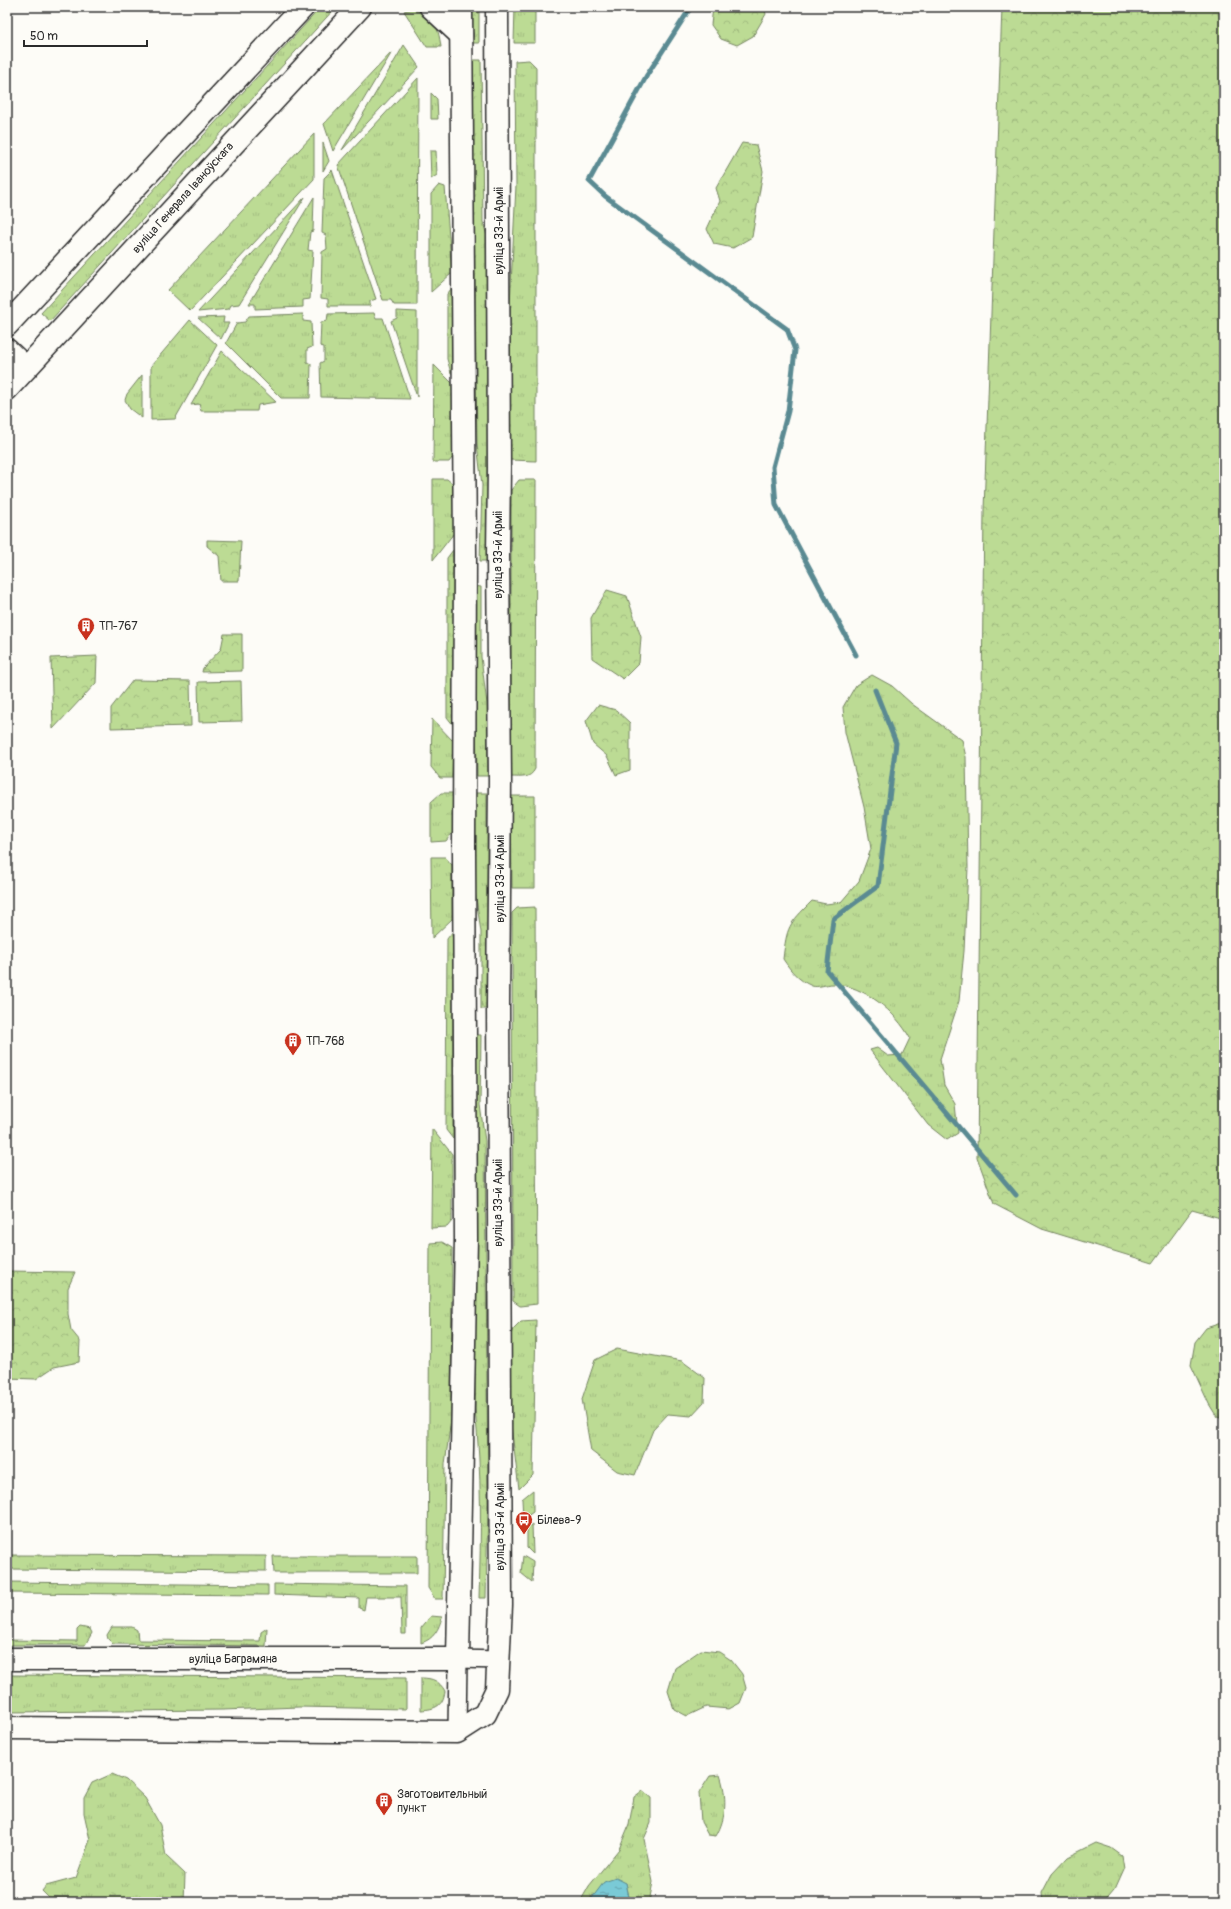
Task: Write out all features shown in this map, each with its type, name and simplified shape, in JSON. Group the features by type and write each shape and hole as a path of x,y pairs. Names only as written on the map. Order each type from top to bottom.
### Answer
{"street":[{"path":"7,325 302,7"},
{"name":"вуліца Генерала Іваноўскага","path":"8,384 26,368 360,7"},
{"path":"431,7 461,35"},
{"path":"7,1728 457,1732 466,1238 466,1002 464,864 465,553 461,7"},
{"name":"вуліца 33-й Арміі","path":"457,1732 485,1714 498,1689 501,1605 498,1043 500,797 498,594 499,452 497,7"},
{"path":"7,350 26,368"},
{"path":"465,553 470,564 482,569 492,565 498,555"},
{"path":"465,593 470,583 481,578 493,582 498,594"},
{"path":"466,1002 471,1013 482,1017 492,1013 498,1004"},
{"path":"466,1042 471,1032 481,1028 492,1032 498,1043"},
{"name":"вуліца Баграмяна","path":"7,1659 458,1659"},
{"path":"458,1659 499,1660"}],"green space":[{"path":"321,7 336,7 50,321 41,313"},
{"path":"472,7 479,7 479,43 472,43"},
{"path":"515,7 535,7 535,43 514,43"},
{"path":"713,7 764,7 766,14 753,36 737,45 721,39 711,25"},
{"path":"1002,7 1224,7 1224,1219 1192,1210 1153,1263 1042,1229 994,1204 977,1157 984,510"},
{"path":"412,9 425,14 434,22 441,47 427,47 404,11"},
{"path":"404,45 419,67 342,150"},
{"path":"392,52 333,151 324,124"},
{"path":"472,60 481,60 483,222 488,240 487,561 480,561 482,485 477,444"},
{"path":"529,60 536,67 536,461 510,460 510,305 516,186 515,61"},
{"path":"418,78 417,305 394,305 391,300 383,300 338,165"},
{"path":"431,93 437,99 438,119 431,119"},
{"path":"314,134 314,179 190,311 168,290"},
{"path":"323,143 329,161 323,171"},
{"path":"742,143 756,145 763,171 752,237 733,248 714,244 707,229 720,201 716,188"},
{"path":"430,151 436,151 437,175 431,179"},
{"path":"332,170 376,299 370,301 370,306 328,306 328,299 321,298 322,252 327,249 326,235 322,233 324,178"},
{"path":"439,185 445,187 452,273 431,292 431,194"},
{"path":"305,197 239,304 231,305 229,309 198,312"},
{"path":"314,197 313,231 310,232 308,250 313,251 310,299 303,300 303,307 255,309 255,304 249,304"},
{"path":"455,287 454,374 451,373 447,359 447,294 452,288"},
{"path":"397,311 417,312 417,397 391,321 397,318"},
{"path":"374,313 376,318 383,318 410,399 321,397 320,363 324,361 324,347 320,346 321,322 327,321 328,314"},
{"path":"303,314 303,321 311,322 312,347 307,349 307,362 311,364 310,398 281,398 226,343 237,323 245,322 249,316"},
{"path":"224,317 223,323 229,323 221,339 198,318"},
{"path":"190,320 217,345 175,419 151,420 151,366"},
{"path":"222,351 276,402 258,405 257,411 201,411 199,404 191,405"},
{"path":"434,365 454,385 455,454 449,462 433,462"},
{"path":"142,375 142,418 130,409 125,400 127,394"},
{"path":"433,479 447,479 453,484 454,533 433,560"},
{"path":"519,480 536,480 535,769 531,774 525,777 511,777 511,490"},
{"path":"207,540 241,541 239,581 221,581 219,556 207,546"},
{"path":"453,550 454,726 447,717 447,558"},
{"path":"474,586 481,587 481,657 487,704 488,776 477,776"},
{"path":"607,590 627,596 641,637 639,663 623,679 592,658 591,618"},
{"path":"224,634 242,634 242,671 202,672 203,668 221,649"},
{"path":"97,656 96,683 53,729 51,658"},
{"path":"872,675 892,686 912,704 962,740 966,757 968,868 964,951 959,1001 940,1059 944,1085 955,1104 958,1133 947,1140 928,1125 870,1050 877,1048 888,1056 902,1055 910,1038 904,1028 888,1010 878,1002 856,989 833,984 817,987 807,984 795,975 783,959 786,939 793,921 812,901 826,904 841,902 859,881 871,849 864,807 845,732 843,707 856,685"},
{"path":"133,680 190,681 191,726 111,728 111,708"},
{"path":"241,681 242,721 199,722 198,682"},
{"path":"598,705 616,710 630,723 630,770 616,775 607,756 593,744 586,721"},
{"path":"432,719 453,741 452,778 440,778 431,767"},
{"path":"441,793 453,793 453,832 446,841 431,842 431,802"},
{"path":"475,793 487,793 487,1009 481,1009 481,932 475,891"},
{"path":"511,796 535,796 535,888 512,888"},
{"path":"431,857 445,857 452,865 452,919 432,938"},
{"path":"535,907 537,1304 520,1306 513,1301 512,913 517,908"},
{"path":"453,931 453,1139 446,1130 447,939"},
{"path":"475,1035 481,1035 480,1105 485,1141 488,1503 486,1598 479,1598 480,1504 479,1457 475,1409"},
{"path":"432,1129 452,1154 452,1221 447,1227 431,1228"},
{"path":"442,1242 452,1248 451,1419 445,1464 443,1599 435,1599 428,1588 430,1243"},
{"path":"7,1271 75,1272 68,1288 68,1314 71,1330 80,1341 79,1362 54,1367 36,1379 7,1378"},
{"path":"536,1320 533,1475 519,1489 511,1425 511,1335 513,1329 521,1321"},
{"path":"1224,1322 1224,1419 1217,1417 1209,1404 1191,1365 1195,1342 1206,1328"},
{"path":"617,1349 682,1361 705,1378 704,1402 691,1416 668,1414 653,1430 635,1475 617,1471 591,1451 582,1399 595,1360"},
{"path":"533,1490 533,1512 523,1519 522,1499"},
{"path":"532,1524 533,1554 527,1548 527,1528"},
{"path":"7,1555 266,1556 266,1571 7,1569"},
{"path":"273,1556 417,1556 417,1573 274,1573"},
{"path":"523,1556 533,1562 532,1582 521,1573"},
{"path":"7,1582 268,1585 268,1595 7,1593"},
{"path":"274,1584 406,1586 406,1634 402,1634 401,1597 366,1597 364,1610 359,1608 359,1598 274,1595"},
{"path":"431,1616 442,1617 433,1636 421,1643 421,1628"},
{"path":"80,1627 90,1629 92,1633 85,1645 7,1645 7,1640 77,1641 77,1630"},
{"path":"112,1627 132,1627 137,1630 138,1640 260,1641 261,1632 267,1628 266,1646 113,1644 108,1639 107,1635"},
{"path":"701,1650 719,1652 731,1660 742,1674 746,1688 740,1703 729,1709 706,1707 687,1716 674,1709 668,1691 675,1668"},
{"path":"7,1675 406,1678 406,1709 299,1707 223,1710 7,1712"},
{"path":"421,1678 435,1681 445,1691 443,1700 435,1708 421,1710"},
{"path":"112,1774 126,1780 145,1798 160,1825 166,1856 185,1874 184,1902 92,1902 91,1899 48,1897 42,1891 46,1886 76,1878 90,1840 84,1813 84,1798 92,1783"},
{"path":"720,1775 725,1799 724,1814 720,1829 716,1836 708,1835 701,1822 699,1793 710,1776"},
{"path":"642,1791 651,1798 651,1823 644,1839 653,1882 649,1902 630,1902 626,1883 592,1896 589,1902 580,1902 589,1886 619,1849 629,1825 634,1797"},
{"path":"1096,1843 1111,1848 1122,1856 1124,1869 1115,1889 1104,1902 1043,1902 1042,1893 1052,1874 1068,1857"}],"water":[{"path":"616,1878 626,1883 630,1902 589,1902 604,1882"}],"waterway":[{"path":"691,7 647,75 589,181 605,196 787,329 795,350 788,411 773,467 776,505 856,655"},
{"path":"875,690 896,743 878,886 833,919 827,971 1016,1195"}],"place":[{"name":"ТП-767","path":"86,641"},
{"name":"ТП-768","path":"293,1056"},
{"name":"Білева-9","path":"524,1535"},
{"name":"Заготовительный пункт","path":"384,1816"}]}
